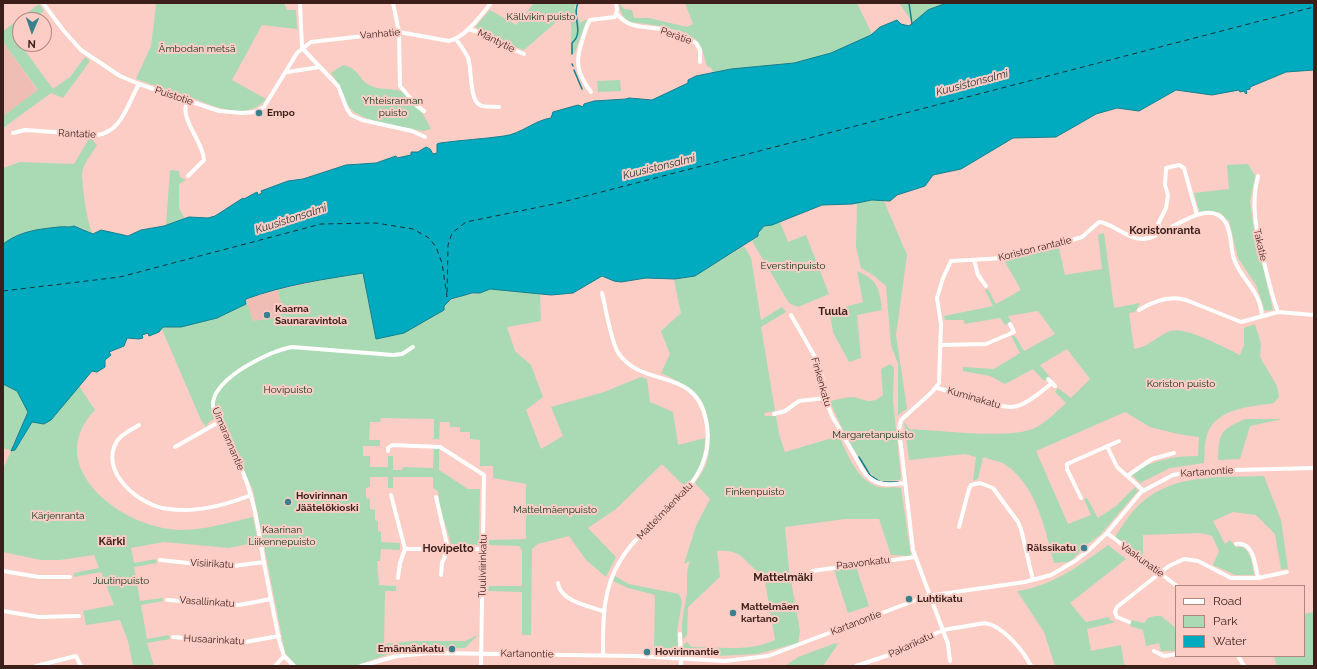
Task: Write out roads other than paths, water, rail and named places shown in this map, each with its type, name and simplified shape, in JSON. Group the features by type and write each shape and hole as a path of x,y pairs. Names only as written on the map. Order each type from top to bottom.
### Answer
{"street":[{"name":"Puistotie","path":"44,3 63,30 81,50 104,66 138,84 187,101 231,113 255,112 264,107 302,48"},
{"path":"300,3 302,48 338,86 347,109 351,114 362,120 412,131 424,137"},
{"path":"393,3 399,32 400,86 424,112"},
{"path":"491,3 468,29 456,39 468,57 470,78 476,102 483,106 498,106"},
{"path":"591,92 583,81 578,68 578,56 587,24 590,20 612,18 617,14 616,3"},
{"name":"Perätie","path":"617,14 629,25 666,30 696,43 700,50 700,62"},
{"name":"Mäntytie","path":"468,29 485,34 505,46 524,54"},
{"name":"Vanhatie","path":"302,48 311,42 317,41 399,32 449,41 456,39"},
{"path":"287,72 320,67"},
{"name":"Rantatie","path":"13,133 25,130 105,134 114,128 119,122 138,84"},
{"path":"187,101 185,106 186,116 201,149 204,160 188,176"},
{"path":"1163,233 1158,224 1166,208 1168,195 1165,185 1166,168 1179,165 1184,168 1197,215"},
{"name":"Takatie","path":"1258,176 1255,187 1254,215 1272,296 1278,312"},
{"name":"Koriston rantatie","path":"936,388 941,375 941,318 937,298 943,278 951,261 1004,258 1052,246 1082,237 1098,222 1137,239 1152,238 1185,219 1197,215 1216,215 1226,224 1234,261 1253,288 1262,316"},
{"path":"974,260 978,275 986,286"},
{"name":"Mattelmäenkatu","path":"602,293 615,345 620,355 636,370 664,377 682,386 695,395 699,399 703,410 708,440 705,458 694,482 631,546 620,561 608,586 603,611 602,655"},
{"path":"1139,310 1158,301 1177,298 1191,301 1237,322 1247,322 1278,312 1314,315"},
{"name":"Finkenkatu","path":"791,315 816,357 822,376 825,398 836,426 867,477 882,485 905,483"},
{"path":"941,344 986,344 1014,332 1010,324"},
{"name":"Uimarannantie","path":"284,656 271,599 257,518 251,495 244,474 214,410 213,403 218,393 228,380 250,363 282,349 292,347 393,355 402,354 413,348"},
{"name":"Kuminakatu","path":"936,388 964,394 1000,406 1012,408 1023,405 1054,385 1048,379"},
{"path":"936,388 904,416 899,424 915,557 948,644 950,661"},
{"path":"774,414 788,410 799,401 825,398"},
{"path":"175,447 219,422"},
{"path":"139,425 120,438 114,447 112,456 114,469 119,478 141,498 159,507 179,509 227,504 251,495"},
{"path":"1081,498 1069,473 1067,464 1119,441"},
{"name":"Tuuliviirinkatu","path":"388,452 388,448 392,445 437,446 447,450 484,475 482,655"},
{"path":"1107,446 1114,463 1144,491"},
{"path":"1127,476 1152,459 1174,452"},
{"name":"Kartanontie","path":"361,666 397,656 602,655 725,661 768,656 916,600 931,596 1033,580 1051,575 1075,561 1107,533 1128,506 1144,491 1164,478 1184,472 1314,468"},
{"path":"959,527 971,485 980,483 990,486 997,493 1020,526 1033,580"},
{"path":"391,495 405,549 400,563 398,578"},
{"path":"436,497 448,549 442,563 441,575"},
{"name":"Vaakunatie","path":"1107,533 1176,585"},
{"path":"1236,544 1244,544 1250,548 1258,578"},
{"path":"405,549 483,550"},
{"name":"Paavonkatu","path":"812,571 915,557"},
{"path":"1128,622 1117,617 1115,612 1117,607 1175,563 1188,559 1202,563 1218,573 1231,578 1258,578 1287,572"},
{"name":"Visiirikatu","path":"160,560 225,567 264,562"},
{"path":"3,571 39,577 70,577"},
{"path":"558,583 559,588 563,593 576,603 603,611"},
{"name":"Vasallinkatu","path":"167,600 239,605 271,599"},
{"path":"3,611 39,617 79,616"},
{"name":"Pakarikatu","path":"856,666 898,652 943,630 988,624 1016,644 1027,658 1031,666"},
{"path":"680,634 681,666"},
{"name":"Husaarinkatu","path":"173,637 240,643 279,636"},
{"path":"1154,650 1164,656 1175,654"},
{"path":"481,666 482,655"},
{"path":"36,666 76,656 81,666"},
{"path":"274,666 284,656 294,666"},
{"path":"1239,657 1244,666"}],"water":[{"name":"Kuusistonsalmi","path":"947,3 1314,3 1314,70 1286,72 1250,87 1250,89 1246,90 1246,94 1244,91 1240,92 1239,90 1212,95 1176,90 1139,111 1117,108 1096,114 1056,137 1013,138 961,169 933,175 925,186 897,195 890,201 872,200 852,204 822,205 772,225 764,226 758,233 758,236 695,276 675,279 646,278 621,282 602,276 573,293 551,295 490,289 480,293 472,293 451,299 444,306 444,310 404,333 376,339 363,273 304,283 260,294 246,299 246,304 217,318 181,327 163,327 159,332 149,336 148,333 142,335 143,338 139,339 127,338 124,346 109,352 111,355 105,360 105,367 97,372 92,371 51,420 44,424 32,422 15,450 11,451 28,412 17,391 3,384 3,244 16,236 37,230 74,226 93,234 101,230 128,236 141,230 164,226 189,217 208,218 215,216 243,198 244,199 257,192 258,195 262,193 261,191 288,181 303,179 346,165 376,163 396,156 397,158 411,155 411,152 418,152 426,147 430,149 433,154 437,153 437,144 510,135 539,121 551,118 553,112 578,105 583,107 584,104 594,101 629,98 652,100 688,83 688,80 696,76 731,69 794,63 831,53 871,35 880,27 897,20 901,24 909,26 928,10"}],"waterway":[{"path":"572,54 572,43 576,39 578,29 576,13 578,3"},
{"path":"909,3 912,24"},
{"path":"574,70 582,89"},
{"path":"859,457 870,475 879,481"},
{"path":"883,482 898,482"}],"place":[{"name":"Empo","path":"259,113"},
{"name":"Kaarna Saunaravintola","path":"267,315"},
{"name":"Hovirinnan Jäätelökioski","path":"288,502"},
{"name":"Rälssikatu","path":"1084,548"},
{"name":"Luhtikatu","path":"909,599"},
{"name":"Mattelmäen kartano","path":"733,613"},
{"name":"Emännänkatu","path":"452,649"},
{"name":"Hovirinnantie","path":"647,652"}],"district":[{"name":"Koristonranta","path":"1165,231"},
{"name":"Tuula","path":"833,312"},
{"name":"Kärki","path":"112,542"},
{"name":"Hovipelto","path":"448,549"},
{"name":"Mattelmäki","path":"783,578"}],"park label":[{"name":"Källvikin puisto","path":"541,17"},
{"name":"Ämbodan metsä","path":"197,49"},
{"name":"Yhteisrannan puisto","path":"393,106"},
{"name":"Everstinpuisto","path":"793,266"},
{"name":"Koriston puisto","path":"1181,384"},
{"name":"Hovipuisto","path":"288,390"},
{"name":"Margaretanpuisto","path":"873,435"},
{"name":"Finkenpuisto","path":"755,492"},
{"name":"Mattelmäenpuisto","path":"555,510"},
{"name":"Kärjenranta","path":"58,516"},
{"name":"Kaarinan Liikennepuisto","path":"282,536"},
{"name":"Juutinpuisto","path":"121,581"}]}
